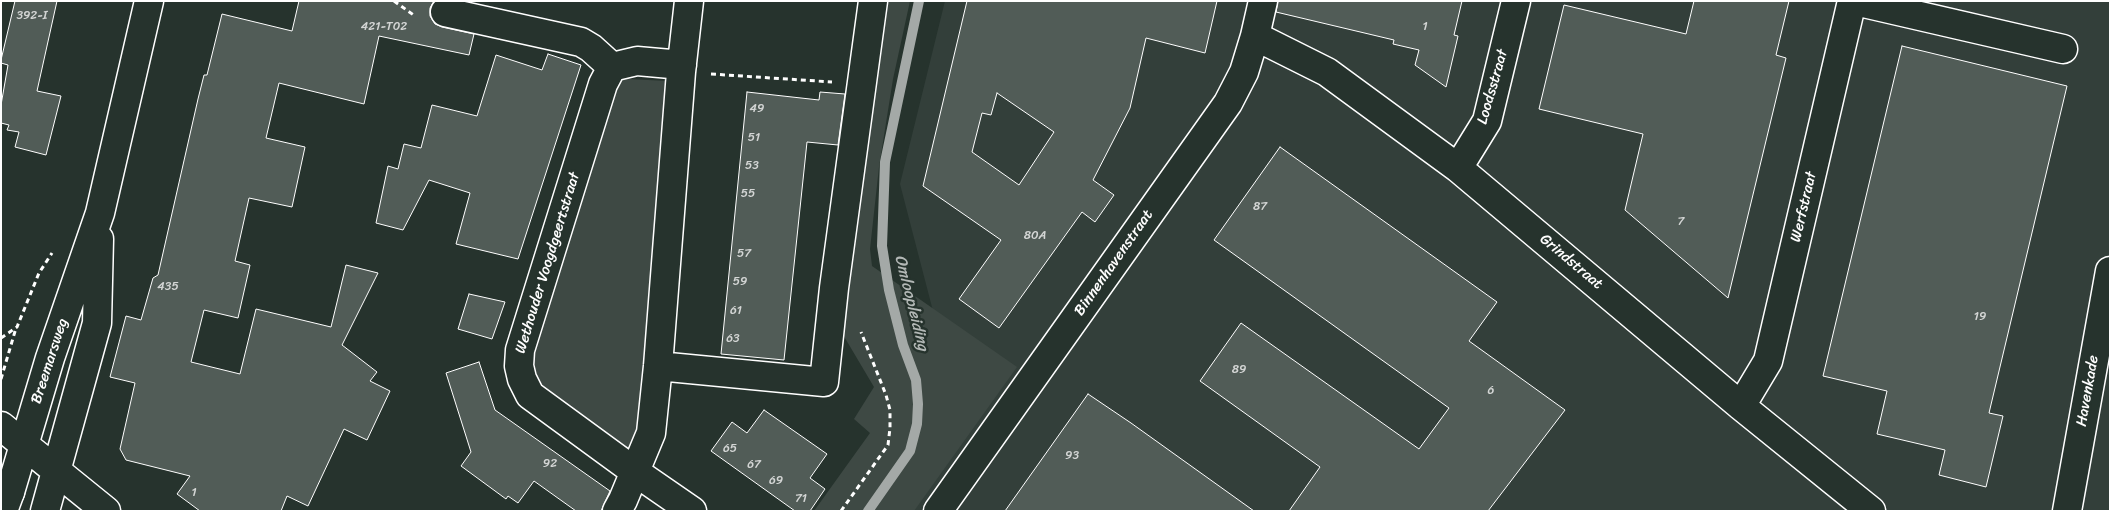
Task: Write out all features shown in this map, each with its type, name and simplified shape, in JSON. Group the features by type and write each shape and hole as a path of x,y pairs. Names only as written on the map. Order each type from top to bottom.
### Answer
{"street":[{"name":"Breemarsweg","path":"5,496 100,213 149,1"},
{"path":"617,511 651,432 658,366 681,68 690,1"},
{"path":"658,366 824,382 834,288 873,1"},
{"name":"Binnenhavenstraat","path":"938,511 1228,103 1244,72 1263,1"},
{"name":"Loodsstraat","path":"1458,168 1487,121 1516,1"},
{"path":"1854,1 2063,49"},
{"name":"Werfstraat","path":"1741,406 1768,361 1854,1"},
{"path":"445,12 581,42 591,48 612,67 637,61 681,68"},
{"name":"Grindstraat","path":"1255,36 1327,72 1458,168 1741,406 1871,511"},
{"name":"Wethouder Voogdgeertstraat","path":"612,67 603,84 520,350 519,366 522,379 530,395 692,511"},
{"name":"Breemarsweg","path":"45,511 97,323 100,213"},
{"name":"Havenkade","path":"2067,511 2110,271"},
{"path":"1,426 106,511"},
{"path":"5,496 32,511"}],"path":[{"path":"681,68 862,85"},
{"path":"1,379 16,327"},
{"path":"841,511 888,445 890,428 890,410 886,394 860,330"}],"shaded area":[{"path":"877,1 910,1 893,79 879,167 870,249 872,266 1017,367 914,511 814,511 870,433 854,419 874,387 842,333"},
{"path":"945,1 2110,1 2110,511 893,511 953,388 900,184"},
{"path":"622,80 668,81 642,426 627,449 541,390 535,371 533,352 617,86"}],"building":[{"path":"15,1 57,1 37,91 61,96 46,155 15,147 19,132 7,130 9,125 1,123 1,105 8,65 1,63 1,60"},
{"path":"299,1 434,1 430,8 430,16 435,24 474,34 469,55 379,36 364,104 279,83 266,138 305,147 292,207 249,198 235,261 250,265 238,318 204,310 191,362 240,374 256,309 331,327 346,265 378,273 342,345 377,372 370,381 390,391 367,440 344,429 308,506 287,496 281,511 200,511 177,494 190,476 126,460 120,449 135,383 110,377 126,316 141,320 153,278 158,275 198,99 204,75 207,75 222,14 292,31"},
{"path":"967,1 1217,1 1205,53 1146,38 1130,108 1093,180 1114,195 1095,222 1082,212 999,328 959,299 1001,240 923,186","holes":["997,93 1054,132 1019,185 972,152 982,113 991,115"]},
{"path":"1278,1 1462,1 1454,35 1458,36 1446,87 1415,65 1419,50 1393,44 1394,40 1276,12"},
{"path":"1694,1 1789,1 1776,55 1786,58 1728,298 1625,210 1643,134 1539,109 1564,5 1686,34"},
{"path":"1902,46 2067,86 1989,413 2003,416 1986,487 1939,475 1945,450 1877,434 1887,391 1823,376"},
{"path":"548,54 581,65 518,259 456,244 470,193 429,180 403,230 376,223 388,166 398,169 404,144 421,148 432,105 477,116 496,55 542,70"},
{"path":"747,92 819,100 820,92 845,94 838,145 807,142 784,360 721,354"},
{"path":"1280,147 1497,302 1469,341 1565,410 1488,511 1289,511 1320,467 1200,381 1241,323 1419,449 1449,408 1214,240"},
{"path":"469,294 505,302 492,339 458,329"},
{"path":"479,362 495,410 610,491 601,511 576,511 534,481 518,503 508,496 506,499 461,466 471,452 446,373"},
{"path":"1088,394 1131,423 1254,511 1005,511"},
{"path":"764,410 827,454 810,478 825,489 810,511 795,511 711,451 732,422 747,433"}],"waterway":[{"name":"Omloopleiding","path":"868,511 910,451 917,424 916,380 903,345 889,290 882,246 885,162 919,1"}]}
